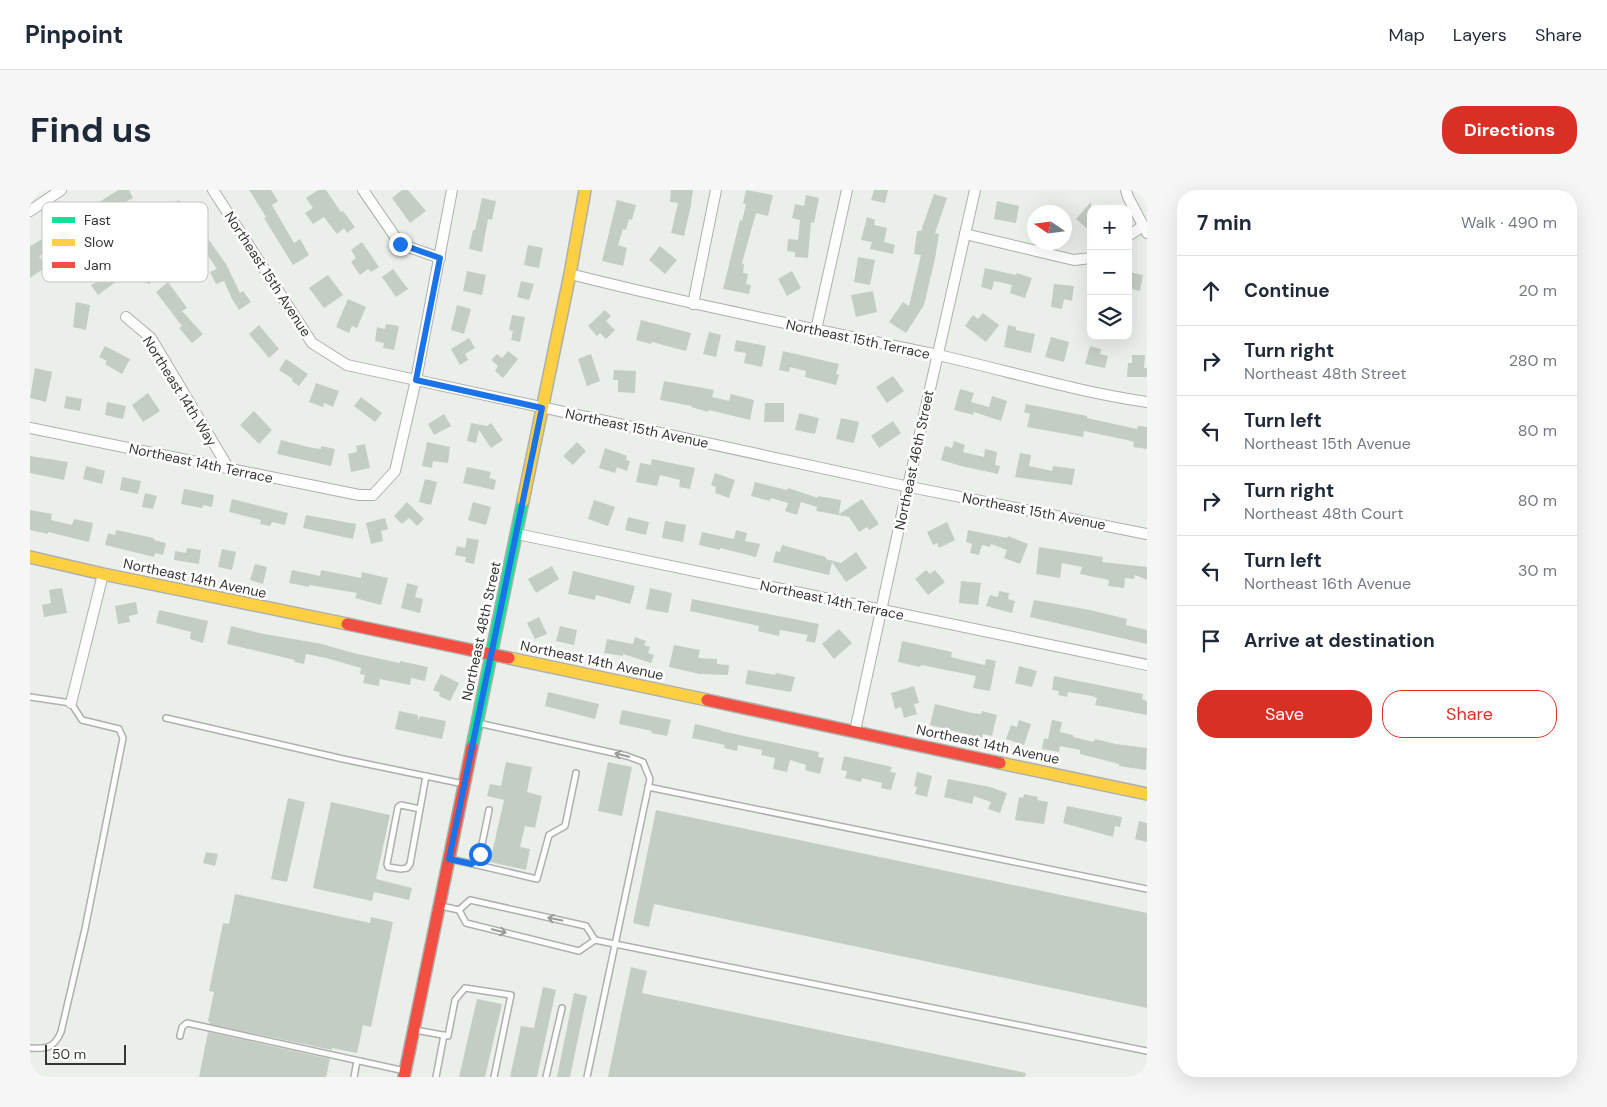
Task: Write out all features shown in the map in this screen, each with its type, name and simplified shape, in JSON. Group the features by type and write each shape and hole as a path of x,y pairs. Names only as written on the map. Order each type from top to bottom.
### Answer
{"street":[{"path":"43,202 61,190"},
{"name":"Northeast 15th Avenue","path":"213,190 312,343 347,365 908,486 1147,534"},
{"path":"364,190 400,244 440,258"},
{"path":"416,380 452,190"},
{"name":"Northeast 48th Street","path":"405,1074 570,274 585,190"},
{"path":"693,304 716,190"},
{"path":"816,330 847,190"},
{"name":"Northeast 46th Street","path":"855,731 975,190"},
{"path":"1126,190 1145,229 1132,234"},
{"path":"30,211 42,203"},
{"path":"965,234 1074,260 1087,258"},
{"name":"Northeast 15th Terrace","path":"570,274 693,304 937,355 1110,397 1147,402"},
{"name":"Northeast 14th Way","path":"126,317 151,338 229,469"},
{"name":"Northeast 14th Terrace","path":"30,428 359,496 373,495 395,470 416,380"},
{"name":"Northeast 14th Terrace","path":"517,534 1147,665"},
{"name":"Northeast 14th Avenue","path":"30,557 1147,794"},
{"path":"71,704 103,574"}],"lane":[{"path":"30,697 71,704 82,720 118,729 123,738 85,929 61,1032 56,1043 49,1047 30,1048"},
{"path":"166,718 343,760 465,784"},
{"path":"477,723 627,756 643,762 650,779 587,1077"},
{"path":"449,859 537,879 549,835 564,826 576,773"},
{"path":"420,809 401,805 398,807 386,864 388,867 401,869 407,868 410,864 420,809 426,776"},
{"path":"648,787 1147,889"},
{"path":"472,864 480,854 489,810"},
{"path":"459,910 470,900 586,926 595,940"},
{"path":"440,906 459,910 466,923 579,951 595,940 615,943 1147,1051"},
{"path":"414,1030 448,1036 455,1000 465,988 511,995 494,1077"},
{"path":"546,1077 562,1008"},
{"path":"180,1036 182,1027 187,1023 357,1061 405,1074"},
{"path":"436,1077 444,1035"},
{"path":"354,1077 357,1061"}],"path":[{"path":"30,196 39,190"}],"building":[{"path":"118,190 129,190 133,198 126,202 99,202"},
{"path":"249,190 271,190 278,201 272,205 294,243 300,239 309,255 293,265"},
{"path":"318,190 326,190 341,212 343,211 355,227 347,233 344,228 337,234 324,217 313,224 305,213 313,208 306,198"},
{"path":"402,190 408,190 426,211 410,223 392,198"},
{"path":"671,190 693,190 684,236 671,233 678,203 670,202"},
{"path":"746,190 773,195 768,216 756,213 742,263 744,264 743,273 748,274 746,284 751,285 749,294 723,289 740,220 742,221 746,204 743,204"},
{"path":"874,190 888,190 885,203 871,200"},
{"path":"934,194 947,198 935,233 939,234 935,259 924,305 906,333 889,322 903,302 909,306 921,255 914,254 917,231 921,231"},
{"path":"806,195 819,198 814,223 811,222 808,258 795,257 795,252 787,251 788,239 798,240 800,220 792,218 795,204 804,206"},
{"path":"482,198 496,201 492,220 488,219 482,252 469,249"},
{"path":"617,200 636,205 632,220 629,219 626,230 623,229 618,245 627,248 623,266 602,261"},
{"path":"997,201 1019,206 1016,223 994,219"},
{"path":"1087,207 1087,229 1076,219"},
{"path":"867,217 875,220 874,225 887,228 884,242 895,245 893,254 870,249 872,242 861,240"},
{"path":"42,239 42,254 39,256 42,261 42,270 30,278 30,244 31,246"},
{"path":"208,239 226,264 240,293 243,291 251,302 239,310 224,281 216,284 210,272 217,269 208,256"},
{"path":"362,242 379,267 371,272 368,269 360,275 351,262 356,258 351,250"},
{"path":"528,245 543,248 539,268 524,265"},
{"path":"660,246 677,260 665,274 649,260"},
{"path":"858,257 875,260 870,285 854,282"},
{"path":"985,268 1016,275 1017,273 1032,278 1025,298 1010,293 1012,285 994,281 992,290 981,287"},
{"path":"393,269 408,289 396,297 382,277"},
{"path":"467,271 486,275 482,295 463,291"},
{"path":"792,271 801,288 787,296 778,279"},
{"path":"1132,273 1143,275 1140,291 1132,289"},
{"path":"328,275 343,295 324,308 309,288"},
{"path":"521,281 534,284 529,300 517,297"},
{"path":"97,282 116,282 98,295 91,285"},
{"path":"168,282 187,308 182,311 203,334 192,343 179,328 182,326 156,292"},
{"path":"1054,284 1074,286 1072,301 1064,299 1062,309 1051,307"},
{"path":"873,291 877,312 856,317 851,295"},
{"path":"348,299 366,307 357,328 352,326 349,333 336,327"},
{"path":"76,302 90,305 86,330 73,327"},
{"path":"457,305 471,309 464,334 451,330"},
{"path":"605,310 611,316 606,321 615,330 606,339 600,333 597,336 588,326"},
{"path":"983,313 999,325 986,342 965,326 973,315 978,319"},
{"path":"512,315 525,317 520,342 511,340 513,331 509,330"},
{"path":"641,320 691,333 686,351 636,340"},
{"path":"386,324 399,326 394,350 383,348 384,343 375,341 377,327 385,329"},
{"path":"259,325 279,349 269,358 249,334"},
{"path":"1008,325 1016,327 1016,330 1035,334 1031,353 1004,347"},
{"path":"709,332 721,335 716,357 703,354"},
{"path":"1051,337 1069,342 1064,362 1045,357"},
{"path":"469,338 475,348 465,354 468,360 460,365 451,349"},
{"path":"736,340 766,346 762,367 744,363 746,353 734,351"},
{"path":"105,346 130,359 122,374 105,364 107,361 99,357"},
{"path":"1090,346 1101,349 1100,354 1108,356 1105,368 1085,364"},
{"path":"508,351 518,359 503,378 495,371 498,366 491,360 497,354 502,358"},
{"path":"783,351 839,364 836,374 839,375 836,385 805,377 806,371 790,367 789,372 779,370"},
{"path":"591,354 600,381 587,386 578,359"},
{"path":"1132,355 1145,355 1144,368 1147,368 1147,377 1127,377 1128,363 1132,363"},
{"path":"286,359 308,374 299,386 292,381 293,379 279,370"},
{"path":"35,368 52,372 46,402 30,398"},
{"path":"614,370 636,371 635,393 618,392 618,380 613,380"},
{"path":"893,376 904,391 887,403 876,387"},
{"path":"664,381 714,390 712,397 729,401 731,394 754,400 750,420 660,400"},
{"path":"316,383 339,391 333,407 324,403 323,407 309,402"},
{"path":"960,389 974,393 971,402 989,407 992,396 1007,401 1001,421 974,412 973,415 954,410"},
{"path":"148,393 160,411 143,422 132,405"},
{"path":"66,396 82,399 80,411 64,408"},
{"path":"361,397 382,413 375,422 354,406"},
{"path":"107,402 126,406 123,419 105,415"},
{"path":"765,403 784,403 784,422 764,422"},
{"path":"1026,404 1087,416 1087,418 1137,429 1138,426 1147,427 1147,449 1133,447 1134,442 1127,440 1084,431 1083,437 1027,427 1030,414 1024,412"},
{"path":"254,411 272,430 259,444 240,425"},
{"path":"799,413 819,418 815,434 795,430"},
{"path":"444,414 451,426 434,435 428,424"},
{"path":"841,418 859,422 854,443 836,439"},
{"path":"893,421 901,433 879,448 871,436"},
{"path":"471,423 487,426 491,423 503,440 491,448 479,430 476,443 467,441"},
{"path":"281,440 308,447 321,449 321,446 335,449 331,466 277,454"},
{"path":"954,441 965,445 963,452 984,457 985,449 997,452 995,465 1000,466 998,474 941,460 945,446 952,448"},
{"path":"427,442 450,447 448,463 433,461 432,468 422,466"},
{"path":"577,442 586,451 573,465 563,456"},
{"path":"365,444 370,468 351,472 348,454 357,452 356,446"},
{"path":"605,448 627,456 626,460 630,461 627,471 617,467 615,473 599,468"},
{"path":"1020,453 1031,455 1029,466 1052,471 1053,466 1075,469 1072,485 1015,477"},
{"path":"30,456 68,462 64,480 30,473"},
{"path":"652,459 695,468 690,489 679,487 680,480 660,475 657,486 636,482 640,463 651,465"},
{"path":"86,466 105,471 102,484 83,479"},
{"path":"467,467 491,472 489,478 496,480 494,490 463,483"},
{"path":"715,473 735,480 729,498 715,493 716,487 711,485"},
{"path":"122,477 141,481 138,494 120,490"},
{"path":"425,479 437,482 431,505 419,502"},
{"path":"755,482 787,490 788,488 818,498 818,496 841,500 839,514 862,499 879,524 869,530 867,527 859,532 849,517 816,511 817,507 801,502 797,515 785,511 788,503 771,498 770,501 751,496"},
{"path":"184,489 214,495 212,507 203,505 202,508 181,504"},
{"path":"145,493 157,496 153,509 142,507"},
{"path":"232,499 288,513 285,525 272,522 270,526 260,524 261,520 229,512"},
{"path":"594,500 615,507 608,526 588,519"},
{"path":"407,502 424,519 417,526 409,518 402,524 394,516"},
{"path":"473,502 491,507 486,525 468,520"},
{"path":"30,510 52,514 51,520 72,525 74,519 93,523 89,542 48,532 48,534 30,530"},
{"path":"306,515 356,524 353,539 303,528"},
{"path":"628,517 649,522 646,535 625,530"},
{"path":"385,518 388,529 381,531 383,541 371,544 366,523"},
{"path":"665,521 686,525 683,542 662,538"},
{"path":"947,522 955,540 939,548 937,543 933,545 927,532"},
{"path":"116,530 154,538 154,540 166,543 163,555 155,553 154,557 105,545 108,533 115,535"},
{"path":"736,530 747,533 745,541 760,544 756,557 699,545 702,532 734,539"},
{"path":"968,530 1007,538 1008,536 1028,544 1020,564 1004,558 1007,550 991,544 990,547 982,545 979,555 970,553 972,544 966,542"},
{"path":"467,538 479,540 474,564 465,562 466,557 455,555 457,546 465,548"},
{"path":"782,545 841,563 856,552 867,568 846,582 832,562 829,575 773,562 776,551 780,552"},
{"path":"1039,547 1103,557 1102,562 1147,567 1147,580 1135,575 1134,579 1125,578 1124,588 1108,586 1109,580 1080,574 1082,567 1062,563 1060,578 1036,574"},
{"path":"187,548 201,550 199,564 174,560 175,551 186,553"},
{"path":"222,549 236,552 232,570 218,567"},
{"path":"255,564 267,567 263,584 250,580"},
{"path":"552,566 559,579 536,593 528,579"},
{"path":"292,570 320,576 321,570 361,578 362,572 388,578 381,605 355,598 357,593 289,583"},
{"path":"926,570 930,574 935,570 945,582 928,595 915,579"},
{"path":"573,571 635,586 630,604 596,595 595,600 568,594"},
{"path":"961,581 981,583 978,605 959,603"},
{"path":"407,583 418,586 415,597 423,599 420,613 401,608"},
{"path":"62,588 67,613 44,617 42,605 51,603 49,590"},
{"path":"650,588 672,593 668,613 646,609"},
{"path":"999,591 1009,593 1008,599 1015,601 1012,613 986,606 990,595 998,597"},
{"path":"692,599 819,624 815,643 806,641 808,635 780,630 779,636 758,631 759,626 690,611"},
{"path":"1034,600 1127,619 1126,625 1147,630 1147,644 1030,617"},
{"path":"136,602 138,614 129,616 130,622 118,624 115,606"},
{"path":"159,610 208,621 203,643 190,639 191,632 156,623"},
{"path":"539,617 547,634 535,639 527,623"},
{"path":"231,626 322,644 400,663 400,661 428,667 425,681 411,678 410,685 380,679 379,686 363,683 365,675 360,674 361,668 306,654 304,664 294,662 295,660 227,644"},
{"path":"560,626 577,630 574,645 556,641"},
{"path":"839,629 852,643 834,659 822,644"},
{"path":"635,637 646,641 644,645 650,647 648,653 654,655 651,663 623,654 623,656 604,653 607,639 633,644"},
{"path":"902,641 952,652 951,657 985,665 986,659 996,661 990,691 973,688 976,676 898,662"},
{"path":"674,645 700,650 698,658 717,659 717,664 729,665 728,675 700,674 669,667"},
{"path":"1019,666 1037,671 1032,687 1015,683"},
{"path":"748,670 795,677 791,692 745,684"},
{"path":"441,674 459,683 450,701 439,696 440,693 433,690"},
{"path":"1054,676 1143,694 1142,699 1147,701 1147,715 1095,705 1097,698 1092,696 1068,692 1067,697 1058,695 1059,691 1052,690"},
{"path":"914,686 919,703 914,704 917,714 904,718 901,707 895,709 891,693"},
{"path":"548,692 599,704 595,719 545,706"},
{"path":"935,704 972,713 981,714 982,711 997,715 992,736 983,734 982,738 930,725"},
{"path":"622,710 671,720 667,736 619,724"},
{"path":"399,711 418,715 418,720 420,716 446,721 442,739 395,729"},
{"path":"1019,720 1031,724 1024,745 1006,739 1011,725 1017,727"},
{"path":"1052,720 1062,722 1060,732 1073,735 1073,737 1094,742 1095,739 1147,748 1146,770 1119,766 1119,764 1080,754 1080,750 1060,746 1059,752 1042,749 1044,738 1048,739"},
{"path":"695,724 819,752 818,757 824,758 820,774 805,770 806,765 790,760 787,772 773,769 775,758 761,755 762,750 738,745 737,751 724,748 725,745 692,738"},
{"path":"844,756 892,767 890,772 896,773 891,790 881,788 882,783 862,778 861,782 845,778 847,771 841,770"},
{"path":"506,762 532,767 527,792 542,796 535,828 525,826 520,847 530,849 526,870 490,862 504,800 487,796 490,784 501,786"},
{"path":"608,762 632,767 622,816 598,811"},
{"path":"917,772 932,776 927,797 915,794 917,787 914,786"},
{"path":"948,779 990,787 1007,793 1000,813 988,809 991,802 974,796 972,804 944,797"},
{"path":"1024,794 1038,797 1037,800 1048,802 1044,824 1015,820 1019,797 1023,798"},
{"path":"288,798 305,802 287,882 271,879"},
{"path":"331,802 390,815 376,879 412,888 409,900 374,892 372,901 313,888"},
{"path":"1067,806 1122,817 1120,827 1115,826 1113,837 1063,823"},
{"path":"656,810 1147,913 1147,1008 654,904 649,927 633,923"},
{"path":"1139,821 1147,823 1147,842 1135,839"},
{"path":"206,852 218,854 215,866 203,863"},
{"path":"235,894 370,923 371,917 393,922 371,1027 363,1025 357,1053 332,1048 332,1050 210,1024 208,1021 214,992 209,991 223,923 229,924"},
{"path":"631,967 647,971 642,993 1026,1073 1025,1077 608,1077"},
{"path":"543,987 556,990 537,1077 510,1077 521,1026 534,1028"},
{"path":"574,993 587,996 570,1077 557,1077"},
{"path":"477,999 502,1004 485,1077 459,1077"},
{"path":"208,1032 330,1059 326,1077 199,1077"}],"traffic: fast":[{"path":"472,747 523,501"}],"traffic: slow":[{"path":"523,501 570,274 585,190"},
{"path":"30,557 103,574 347,624"},
{"path":"509,658 707,700"},
{"path":"1000,763 1147,794"}],"traffic: jam":[{"path":"347,624 509,658"},
{"path":"707,700 1000,763"},
{"path":"404,1077 472,747"}],"route":[{"path":"400,244 440,258 416,380 542,408 449,859 472,864 480,854"}]}
